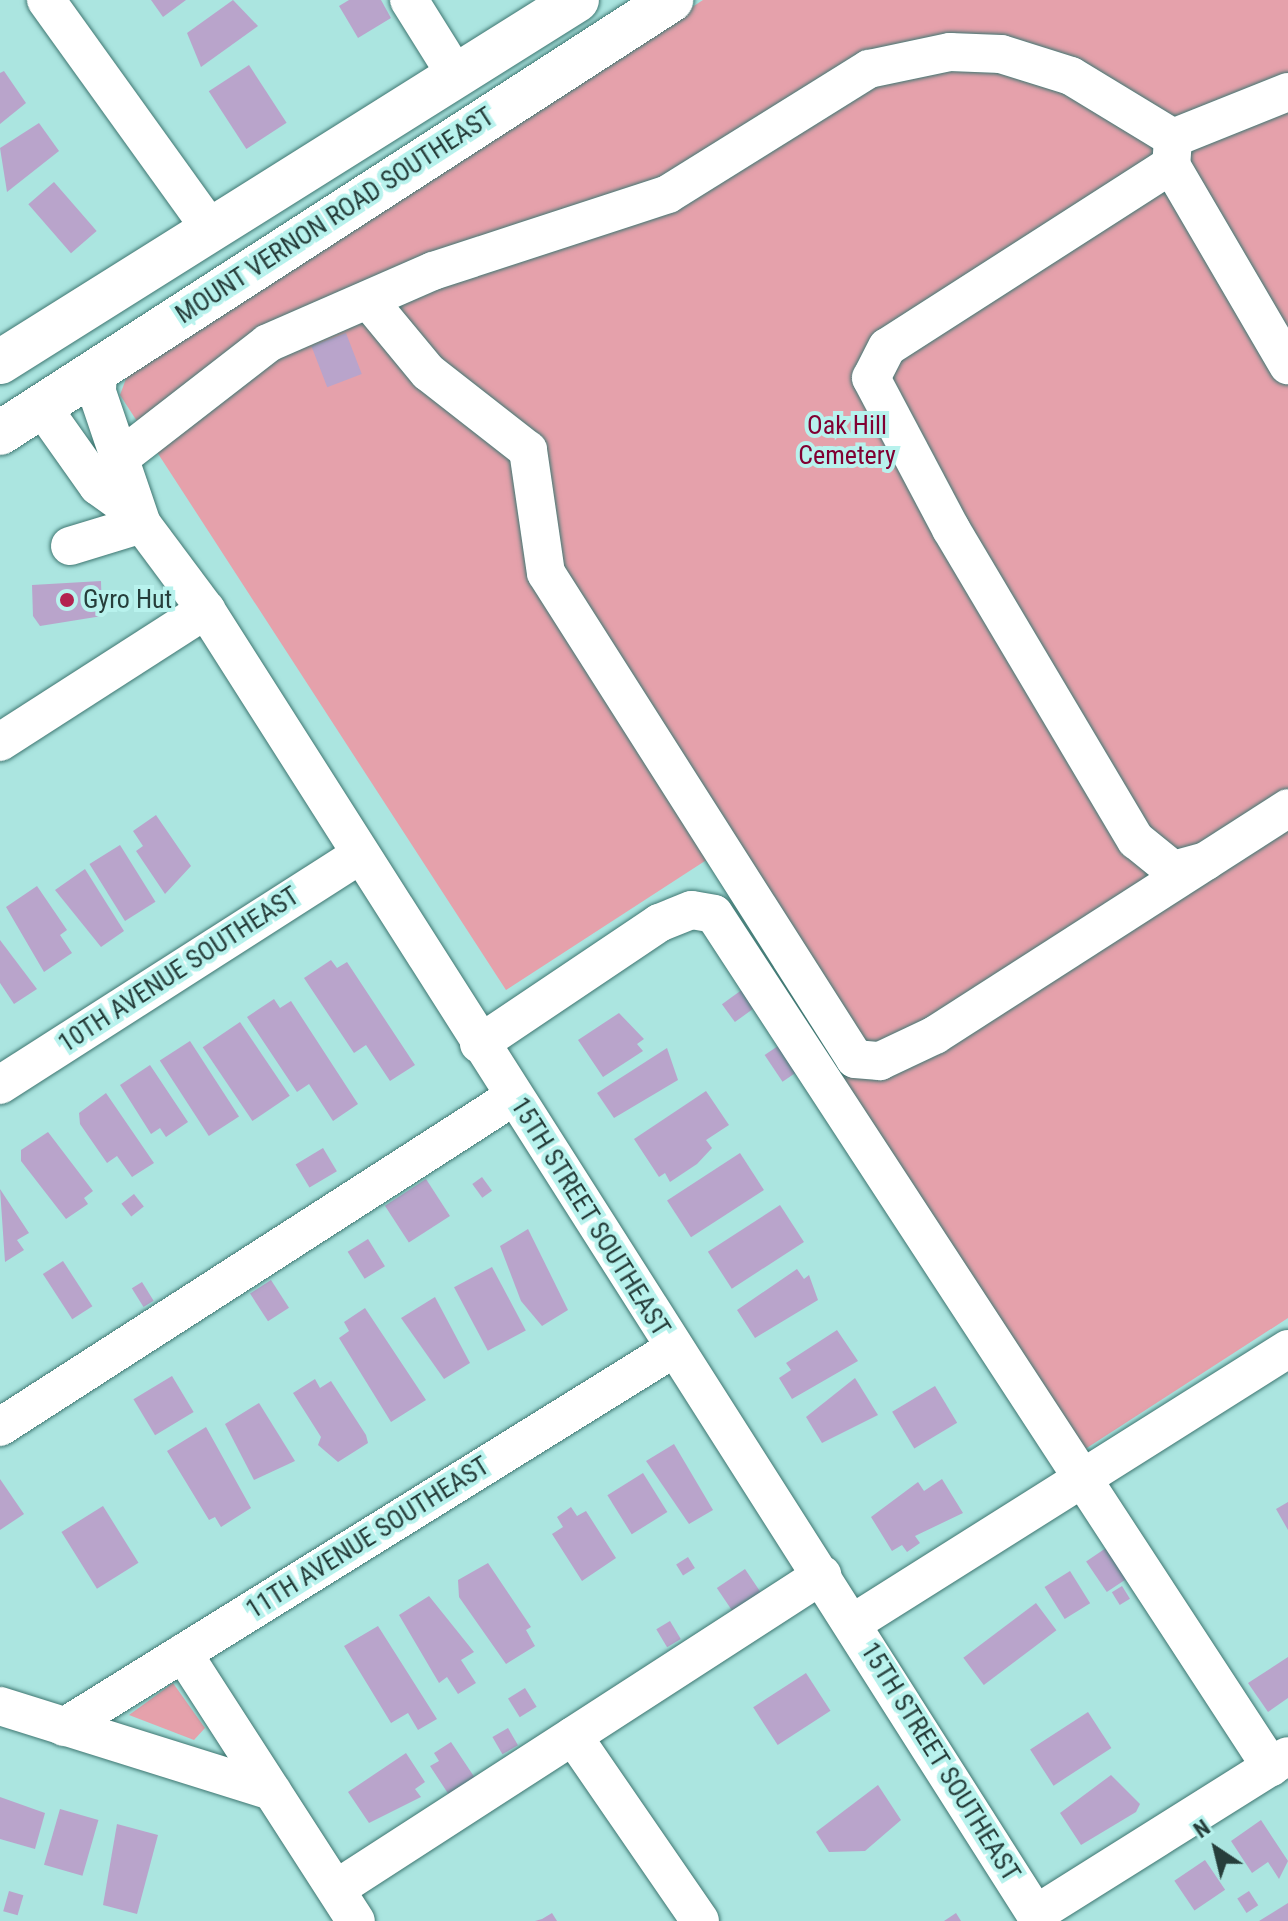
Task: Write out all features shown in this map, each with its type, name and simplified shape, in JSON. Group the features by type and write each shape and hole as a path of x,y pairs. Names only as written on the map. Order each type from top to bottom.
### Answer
{"main road":[{"path":"0,362 454,72 577,0"},
{"name":"MOUNT VERNON ROAD SOUTHEAST","path":"0,433 671,0"},
{"path":"42,407 80,353 242,247 327,152"}],"street":[{"path":"46,0 209,227"},
{"path":"409,0 454,72"},
{"path":"120,458 268,343 370,302 433,271 668,194 869,69 950,52 1001,54 1071,76 1172,151 1288,365"},
{"path":"1212,860 1173,870 1136,840 951,529 871,378 887,347 1172,151 1288,92"},
{"path":"370,302 428,372 528,450 546,573 855,1059 880,1061 935,1035 1212,860 1288,808"},
{"name":"15TH STREET SOUTHEAST","path":"98,371 97,392 140,519 206,610 673,1349 853,1623 1038,1918"},
{"name":"15TH STREET SOUTHEAST","path":"42,407 69,478 140,519"},
{"path":"70,546 140,519"},
{"path":"0,742 206,610"},
{"name":"10TH AVENUE SOUTHEAST","path":"0,1085 359,855"},
{"path":"479,1044 659,923 692,910 714,914 1080,1476 1280,1762 1038,1918"},
{"path":"0,1427 513,1097"},
{"name":"11TH AVENUE SOUTHEAST","path":"64,1727 673,1349"},
{"path":"853,1623 1080,1476 1288,1349"},
{"path":"336,1889 822,1575"},
{"path":"183,1653 356,1921"},
{"path":"0,1706 272,1791"},
{"path":"573,1736 700,1921"}],"green space":[{"name":"Oak Hill Cemetery","path":"703,0 1288,0 1288,1318 1076,1455 708,859 506,990 120,395 127,376"},
{"path":"173,1683 205,1728 194,1740 129,1715"}],"building":[{"path":"151,0 186,0 163,17"},
{"path":"233,0 258,26 201,67 187,33"},
{"path":"349,0 381,0 391,18 358,38 339,6"},
{"path":"249,65 287,123 246,149 209,91"},
{"path":"4,71 26,103 0,124 0,73"},
{"path":"39,123 59,151 7,192 0,148"},
{"path":"54,182 97,231 71,253 28,204"},
{"path":"346,333 362,374 327,387 311,346"},
{"name":"Gyro Hut","path":"101,581 102,616 40,626 33,616 32,585"},
{"path":"156,815 191,866 165,894 136,851 143,846 133,831"},
{"path":"120,845 156,902 125,921 89,864"},
{"path":"85,869 124,931 101,947 55,890"},
{"path":"37,886 67,930 60,935 72,953 44,972 6,907"},
{"path":"0,940 37,989 14,1004 0,983"},
{"path":"331,960 337,968 347,962 415,1065 390,1081 366,1045 354,1053 304,978"},
{"path":"743,989 756,1007 735,1022 722,1004"},
{"path":"274,999 280,1008 291,1001 358,1104 333,1121 309,1084 297,1092 247,1017"},
{"path":"619,1013 644,1039 637,1044 643,1051 603,1077 578,1040"},
{"path":"240,1022 290,1096 252,1121 203,1047"},
{"path":"787,1040 805,1067 783,1082 765,1055"},
{"path":"190,1041 239,1116 209,1136 160,1061"},
{"path":"667,1048 678,1080 614,1118 597,1093"},
{"path":"150,1065 188,1122 166,1137 160,1128 151,1134 120,1085"},
{"path":"706,1091 729,1125 706,1140 712,1148 697,1164 670,1182 665,1173 659,1177 634,1139"},
{"path":"106,1093 154,1163 132,1177 117,1156 107,1163 80,1124 79,1113"},
{"path":"48,1132 93,1191 84,1198 88,1204 66,1219 21,1161 21,1150"},
{"path":"323,1148 337,1171 309,1188 296,1164"},
{"path":"740,1153 764,1190 691,1237 667,1200"},
{"path":"482,1177 492,1191 482,1198 472,1184"},
{"path":"426,1179 450,1216 409,1243 385,1206"},
{"path":"0,1189 29,1233 17,1240 24,1250 5,1262"},
{"path":"134,1194 144,1207 131,1216 121,1204"},
{"path":"780,1205 804,1242 732,1289 708,1252"},
{"path":"528,1229 568,1310 542,1326 521,1301 500,1246"},
{"path":"368,1239 385,1266 365,1279 348,1252"},
{"path":"63,1261 92,1306 72,1319 43,1274"},
{"path":"492,1267 526,1331 488,1351 454,1287"},
{"path":"797,1269 804,1279 809,1275 818,1300 755,1338 737,1310"},
{"path":"271,1280 289,1308 268,1321 250,1294"},
{"path":"142,1282 154,1301 143,1307 132,1288"},
{"path":"435,1297 470,1363 444,1379 401,1318"},
{"path":"365,1308 426,1400 391,1422 339,1338 349,1331 344,1322"},
{"path":"837,1330 858,1361 792,1399 779,1378 791,1370 786,1363"},
{"path":"172,1376 194,1412 155,1435 133,1399"},
{"path":"855,1378 878,1415 822,1443 806,1417"},
{"path":"315,1379 320,1388 331,1381 366,1435 368,1443 338,1462 318,1445 321,1437 293,1393"},
{"path":"935,1386 957,1423 914,1449 892,1412"},
{"path":"259,1403 295,1461 254,1480 225,1424"},
{"path":"206,1427 251,1508 221,1527 215,1517 209,1520 167,1451"},
{"path":"674,1444 713,1510 689,1524 646,1461"},
{"path":"643,1473 667,1512 632,1534 607,1495"},
{"path":"0,1479 24,1514 0,1530"},
{"path":"942,1479 963,1513 915,1536 920,1543 907,1552 902,1545 892,1551 871,1517 918,1482 924,1491"},
{"path":"1288,1502 1288,1530 1276,1509"},
{"path":"103,1506 139,1563 97,1589 61,1532"},
{"path":"571,1507 577,1516 586,1511 616,1558 582,1581 552,1534 563,1527 557,1517"},
{"path":"1106,1548 1127,1579 1107,1592 1086,1561"},
{"path":"688,1557 695,1568 683,1575 676,1564"},
{"path":"488,1563 531,1627 526,1630 535,1646 506,1664 459,1597 458,1580"},
{"path":"745,1569 765,1599 737,1618 717,1588"},
{"path":"1070,1571 1090,1603 1065,1619 1045,1587"},
{"path":"1122,1586 1130,1599 1120,1605 1112,1592"},
{"path":"429,1596 474,1652 461,1660 476,1683 458,1694 447,1677 439,1683 399,1615"},
{"path":"1036,1603 1056,1630 984,1685 963,1658"},
{"path":"670,1621 681,1639 667,1647 656,1629"},
{"path":"378,1626 437,1719 418,1730 408,1713 391,1723 344,1646"},
{"path":"1288,1657 1288,1698 1268,1712 1248,1683"},
{"path":"806,1673 831,1711 778,1745 753,1707"},
{"path":"525,1688 537,1707 520,1717 508,1699"},
{"path":"1088,1712 1111,1748 1054,1786 1030,1750"},
{"path":"508,1728 518,1745 502,1754 492,1737"},
{"path":"451,1742 477,1781 451,1798 430,1766 439,1761 434,1753"},
{"path":"406,1753 425,1782 415,1789 421,1797 369,1823 348,1792"},
{"path":"1111,1775 1140,1804 1136,1812 1081,1845 1060,1813"},
{"path":"878,1785 901,1820 865,1851 829,1852 816,1832"},
{"path":"0,1797 45,1813 35,1849 0,1839"},
{"path":"60,1809 98,1820 82,1876 44,1865"},
{"path":"1261,1820 1288,1861 1279,1879 1268,1862 1252,1873 1231,1841"},
{"path":"117,1824 158,1835 137,1914 103,1905"},
{"path":"1205,1860 1225,1890 1194,1911 1174,1881"},
{"path":"9,1891 23,1895 18,1915 3,1911"},
{"path":"1249,1891 1258,1905 1247,1913 1237,1899"},
{"path":"1288,1903 1288,1921 1259,1921"},
{"path":"552,1913 557,1921 535,1921 542,1919"},
{"path":"956,1913 961,1921 944,1921"}],"place":[{"name":"Gyro Hut","path":"67,600"}]}
